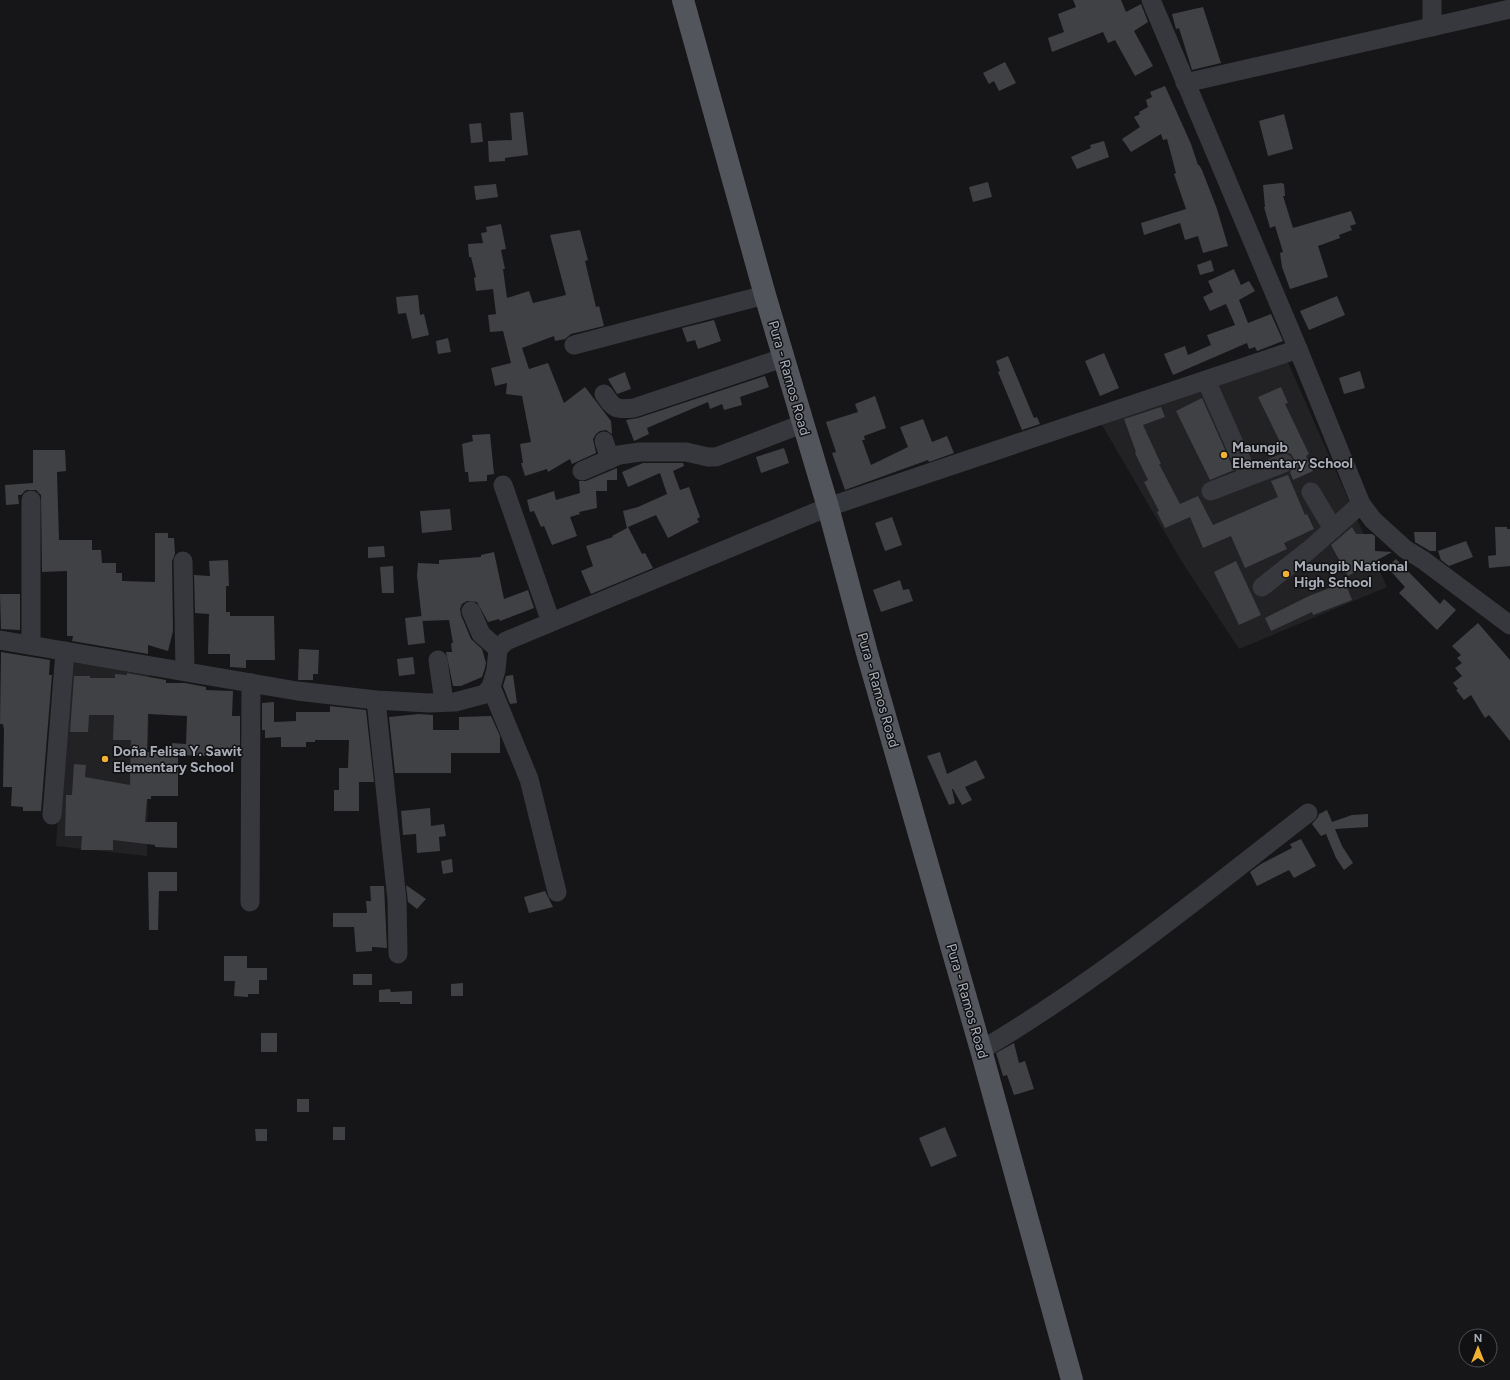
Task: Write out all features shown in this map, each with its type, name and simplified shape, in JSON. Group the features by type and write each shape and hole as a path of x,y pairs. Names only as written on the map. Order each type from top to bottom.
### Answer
{"main road":[{"name":"Pura - Ramos Road","path":"683,0 783,358 828,507 867,653 981,1050 1072,1380"}],"street":[{"path":"1151,0 1298,349 1361,504 1373,520 1405,549 1423,560 1510,625"},
{"path":"1432,0 1432,27"},
{"path":"1185,83 1510,9"},
{"path":"574,345 765,295"},
{"path":"0,640 297,691 376,700 444,702 472,699 485,694 491,687 496,670 498,649 506,641 828,507 1298,349"},
{"path":"604,394 611,406 617,409 634,408 783,358"},
{"path":"1206,380 1248,475"},
{"path":"582,471 607,450 619,455 640,452 686,452 708,457 716,457 802,424"},
{"path":"1211,491 1248,475 1284,462"},
{"path":"503,485 551,622"},
{"path":"1312,492 1333,529"},
{"path":"31,500 31,645"},
{"path":"1262,587 1361,504"},
{"path":"184,561 185,671"},
{"path":"471,611 481,634 498,649"},
{"path":"52,815 65,652"},
{"path":"438,660 444,702"},
{"path":"250,902 251,683"},
{"path":"491,687 529,779 556,892"},
{"path":"376,700 396,900 398,954"},
{"path":"981,1050 1034,1019 1110,964 1308,813"}],"shaded area":[{"name":"Maungib Elementary School","path":"1286,358 1387,587 1239,649 1182,562 1099,420"},
{"name":"Doña Felisa Y. Sawit Elementary School","path":"68,662 149,672 147,856 56,846"}],"building":[{"path":"1073,0 1121,0 1126,12 1141,4 1148,22 1134,31 1153,66 1135,76 1115,40 1108,43 1103,32 1052,52 1048,38 1064,32 1058,14 1076,7"},
{"path":"1203,7 1221,63 1192,70 1179,28 1176,29 1172,14"},
{"path":"1005,62 1016,83 999,91 994,81 989,84 983,73"},
{"path":"1165,86 1191,144 1198,165 1202,170 1217,209 1228,246 1203,253 1198,236 1185,240 1180,223 1144,235 1141,223 1186,209 1174,174 1176,173 1167,139 1163,140 1161,134 1131,152 1122,139 1140,127 1134,117 1148,107 1146,100 1152,97 1150,92"},
{"path":"523,112 528,155 505,158 505,161 489,162 488,141 512,140 510,113"},
{"path":"1284,114 1293,149 1268,156 1259,121"},
{"path":"481,123 483,142 471,143 469,124"},
{"path":"1104,141 1109,157 1077,169 1071,157 1091,148 1090,145"},
{"path":"988,182 992,197 973,202 969,187"},
{"path":"496,184 498,197 476,200 474,186"},
{"path":"1284,184 1285,196 1283,196 1293,228 1351,211 1356,224 1350,226 1352,230 1339,235 1340,238 1318,246 1328,277 1290,289 1282,267 1280,253 1283,252 1275,226 1270,228 1264,207 1263,185"},
{"path":"501,224 506,249 501,250 505,269 503,269 507,298 529,291 533,303 566,295 550,235 580,230 588,260 585,261 596,307 599,306 604,326 571,334 565,339 555,341 554,336 522,348 529,369 548,363 564,403 585,387 611,421 612,434 606,430 600,431 596,434 593,439 596,453 572,464 570,459 548,472 547,469 525,476 521,463 523,463 520,444 531,442 522,396 506,394 507,383 495,386 491,368 511,363 503,331 490,332 488,315 496,314 493,289 476,291 474,278 476,277 471,257 469,257 468,244 483,243 481,233 487,232 486,227"},
{"path":"1211,260 1214,271 1200,275 1197,265"},
{"path":"1234,269 1241,285 1249,281 1255,291 1239,300 1248,323 1271,314 1283,341 1257,351 1255,347 1249,349 1247,343 1173,375 1164,354 1185,346 1188,355 1211,345 1207,335 1235,325 1226,304 1210,311 1203,297 1213,292 1208,281"},
{"path":"418,295 420,315 424,314 429,335 412,339 406,313 398,314 396,297"},
{"path":"1337,296 1345,315 1309,330 1300,311"},
{"path":"714,320 721,341 698,349 695,340 687,342 682,328"},
{"path":"448,338 451,352 438,354 436,341"},
{"path":"1104,353 1119,388 1100,396 1085,361"},
{"path":"1008,356 1034,418 1037,417 1040,424 1022,430 998,372 1000,371 996,361"},
{"path":"1360,371 1365,388 1344,394 1339,378"},
{"path":"625,372 631,389 617,394 608,379"},
{"path":"765,376 769,387 740,397 742,405 724,410 722,404 710,409 708,402 647,428 649,434 634,441 626,420 638,418"},
{"path":"1281,387 1288,403 1285,404 1309,454 1306,456 1313,471 1293,480 1290,472 1295,465 1294,459 1291,454 1285,452 1258,397"},
{"path":"875,396 886,428 864,436 865,440 862,440 871,465 908,447 900,427 923,419 932,442 947,436 954,453 929,462 928,460 845,490 832,453 836,452 826,422 858,412 855,404"},
{"path":"1202,398 1234,470 1210,480 1176,411"},
{"path":"1161,407 1165,417 1143,425 1161,464 1159,464 1180,504 1198,496 1213,525 1278,497 1271,481 1288,475 1305,515 1307,514 1314,529 1284,543 1287,549 1245,568 1231,536 1203,548 1190,517 1165,528 1157,512 1159,511 1144,482 1148,480 1135,453 1136,452 1124,419"},
{"path":"490,434 494,474 487,475 487,481 469,482 468,472 465,472 462,444 473,441 472,435"},
{"path":"784,448 789,463 761,473 756,457"},
{"path":"33,450 65,450 66,471 57,472 59,540 92,540 92,550 101,550 102,563 116,563 116,573 122,573 122,581 155,582 155,533 168,533 168,538 174,538 175,554 172,561 173,631 168,651 148,645 148,654 72,641 73,636 67,636 67,571 42,572 41,495 36,490 26,490 21,495 18,495 19,504 6,505 5,485 33,483"},
{"path":"643,463 683,463 684,466 673,471 680,490 689,487 700,517 697,519 699,522 668,538 656,515 628,527 642,554 645,553 653,568 591,594 581,571 593,566 586,546 613,537 612,536 627,528 623,511 638,507 667,494 660,473 628,487 622,472"},
{"path":"617,468 617,480 607,480 607,491 596,491 597,508 579,512 580,514 570,517 577,536 552,545 544,526 541,527 534,511 530,512 527,500 554,491 556,500 580,493 579,481 586,481"},
{"path":"450,509 452,530 422,533 420,511"},
{"path":"892,517 902,545 885,551 875,523"},
{"path":"1352,527 1356,534 1372,534 1375,536 1375,551 1392,552 1348,576 1331,545"},
{"path":"1495,527 1507,527 1507,529 1510,529 1510,566 1489,568 1488,556 1496,555"},
{"path":"1414,532 1436,532 1436,551 1430,551 1415,542"},
{"path":"1466,541 1473,557 1449,566 1441,560 1438,551"},
{"path":"384,546 385,557 368,558 368,547"},
{"path":"494,552 504,599 528,590 534,608 500,621 499,619 488,622 477,602 467,601 462,604 460,609 461,615 471,639 482,649 486,663 482,677 461,686 453,686 446,652 452,652 451,643 453,643 449,620 422,621 417,576 418,563 439,564 439,560 481,557 481,555"},
{"path":"1396,559 1440,604 1444,599 1456,610 1437,630 1399,593 1405,587 1387,567"},
{"path":"228,560 229,586 226,586 226,612 230,612 230,616 274,616 275,660 246,660 246,668 230,667 230,654 208,654 209,614 195,613 194,575 210,576 209,561"},
{"path":"1236,561 1261,615 1239,625 1214,572"},
{"path":"393,566 394,593 382,593 380,567"},
{"path":"900,580 903,590 909,589 913,601 881,612 873,590"},
{"path":"1345,582 1352,600 1313,615 1312,612 1271,631 1265,618 1309,596"},
{"path":"0,594 20,594 20,630 1,629"},
{"path":"422,616 425,643 408,645 405,618"},
{"path":"1478,623 1510,660 1510,741 1489,715 1485,718 1471,695 1464,700 1456,690 1458,689 1453,683 1462,676 1455,668 1462,663 1457,658 1461,655 1452,646"},
{"path":"299,649 319,650 318,674 313,674 313,680 298,680"},
{"path":"1,652 50,660 49,675 52,675 41,811 23,811 23,807 11,806 12,787 3,787 4,730 3,724 0,724"},
{"path":"413,657 415,674 399,676 397,659"},
{"path":"127,673 166,680 166,683 185,683 206,687 206,690 233,691 232,716 240,716 240,757 178,755 178,796 151,796 151,799 147,799 145,822 177,822 177,848 155,847 155,845 113,840 113,850 81,850 82,836 65,836 66,795 72,795 74,764 86,765 85,777 130,785 131,740 113,740 114,715 89,715 88,732 70,732 74,676 90,676 90,678 115,678 115,674 127,675","holes":["148,714 187,716 186,744 172,743 172,752 147,752"]},
{"path":"513,675 517,703 510,704 503,686 506,676"},
{"path":"274,702 274,722 296,721 296,712 330,712 330,706 366,710 374,782 359,782 359,811 334,811 334,790 339,790 339,768 348,768 349,740 315,740 315,742 306,742 306,747 281,747 281,737 265,738 265,730 262,730 262,703"},
{"path":"419,714 433,715 433,730 459,730 459,717 491,716 500,736 500,753 451,753 451,773 395,773 389,717"},
{"path":"940,752 947,774 976,760 985,778 965,787 972,800 962,805 952,789 955,803 949,805 927,756"},
{"path":"430,808 431,826 444,824 446,836 439,837 440,851 417,853 416,834 403,835 401,811"},
{"path":"1327,810 1332,822 1352,815 1368,814 1368,827 1335,829 1342,846 1353,863 1344,870 1336,858 1326,834 1321,836 1312,824 1319,814"},
{"path":"1301,839 1316,866 1294,878 1289,870 1257,886 1250,872 1261,864 1292,848 1290,844"},
{"path":"452,859 453,872 443,874 441,861"},
{"path":"148,872 177,872 177,891 159,891 158,930 149,930"},
{"path":"406,885 426,899 417,909 408,902"},
{"path":"370,886 384,886 387,948 372,947 372,951 356,952 354,927 333,927 333,913 367,913 366,901 371,901"},
{"path":"545,891 553,907 529,913 524,897"},
{"path":"224,956 247,956 247,968 267,968 267,980 259,980 259,994 248,994 248,997 234,996 235,981 224,981"},
{"path":"353,974 372,974 372,985 353,985"},
{"path":"463,983 463,996 451,996 451,984"},
{"path":"390,989 391,992 412,991 412,1004 400,1004 400,1002 379,1002 379,990"},
{"path":"261,1033 277,1033 277,1052 261,1052"},
{"path":"1014,1043 1019,1063 1025,1061 1034,1089 1014,1095 1007,1075 1003,1076 996,1053"},
{"path":"297,1099 309,1099 309,1112 297,1112"},
{"path":"333,1127 345,1127 345,1140 333,1140"},
{"path":"945,1127 957,1156 931,1167 919,1138"},
{"path":"255,1129 267,1129 267,1141 256,1141"}],"place":[{"name":"Maungib Elementary School","path":"1224,455"},
{"name":"Maungib National High School","path":"1286,574"},
{"name":"Doña Felisa Y. Sawit Elementary School","path":"105,759"}]}
